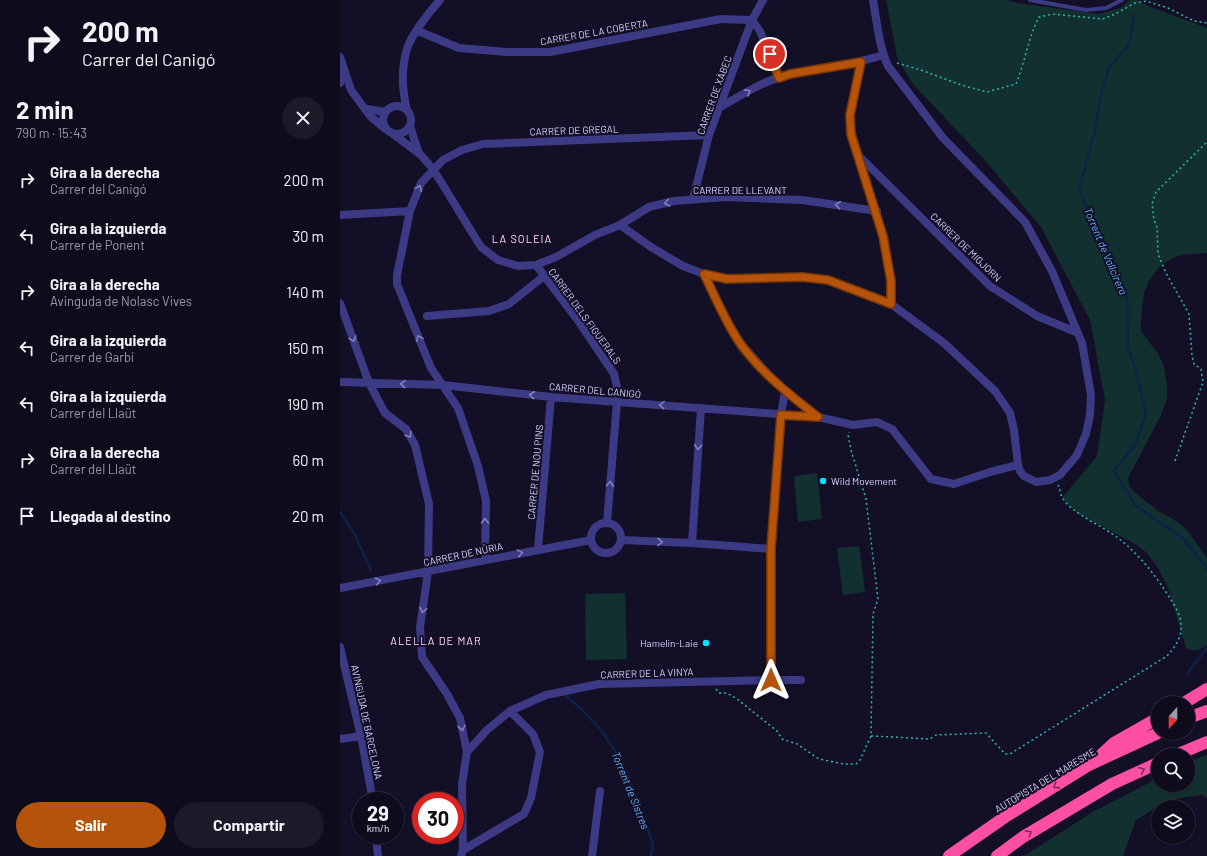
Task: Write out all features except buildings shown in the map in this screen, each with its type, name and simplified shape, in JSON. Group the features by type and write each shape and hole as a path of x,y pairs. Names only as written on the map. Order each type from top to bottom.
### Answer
{"highway":[{"path":"1195,696 1207,689"},
{"path":"1195,715 1207,710"},
{"path":"1089,765 1114,743 1151,722"},
{"name":"AUTOPISTA DEL MARESME","path":"949,856 1005,817 1089,765 1151,736"},
{"path":"1193,748 1207,742"},
{"path":"997,856 1023,837 1112,784 1151,766"}],"street":[{"path":"420,154 410,126 411,118 407,110 403,93 404,66 407,48 428,15 440,0"},
{"name":"CARRER DE XÀBEC","path":"693,199 709,135 752,20 763,0"},
{"path":"620,225 651,247 684,266 704,274 727,279 802,277 828,280 891,304 944,343 994,391 1010,413 1014,430 1018,465 1024,476 1036,482 1050,480 1060,476 1077,455 1086,434 1090,415 1091,395 1082,343 1076,332 1052,271 1026,222 943,138 888,66 883,56 873,0"},
{"name":"CARRER DE LA COBERTA","path":"418,31 459,48 507,52 550,52 721,19 752,20"},
{"path":"752,20 760,31 779,78"},
{"path":"719,108 755,88 790,74 861,62 883,56"},
{"path":"340,57 351,90 367,109 370,116 420,154 433,170"},
{"path":"861,62 850,115 851,134 883,236 891,281 891,304"},
{"path":"340,83 343,68"},
{"path":"386,129 382,120 385,112 393,106 403,93"},
{"path":"393,106 398,106 407,110"},
{"path":"367,109 385,112"},
{"path":"393,134 402,133 410,126"},
{"name":"CARRER DE GREGAL","path":"485,560 486,501 478,466 458,408 431,368 397,284 398,266 410,211 421,183 443,160 462,150 483,144 709,135"},
{"name":"CARRER DE MIGJORN","path":"858,155 990,286 1037,316 1076,332"},
{"name":"CARRER DE LLEVANT","path":"433,170 481,247 498,260 518,266 536,265 595,235 620,225 649,207 674,201 726,198 802,200 876,211"},
{"path":"340,215 410,211"},
{"name":"CARRER DELS FIGUERALS","path":"536,265 577,319 614,374 617,387 617,402 607,523"},
{"path":"704,274 728,323 742,345 757,364 785,391 818,417"},
{"path":"427,316 489,311 502,307 509,304 544,276"},
{"path":"340,303 369,383 385,413 406,429 415,445 430,504 428,572 420,628 422,657 447,694 460,718 467,752 462,784 462,853"},
{"path":"340,382 369,383"},
{"name":"CARRER DEL CANIGÓ","path":"369,383 443,385 551,397 818,417 853,425"},
{"path":"771,680 771,549 781,415 785,391"},
{"name":"CARRER DE NOU PINS","path":"538,549 551,397"},
{"path":"692,543 701,408"},
{"path":"853,425 877,422 892,429 931,478 954,484 990,472 1018,465"},
{"path":"607,523 613,524 616,527 621,535 621,540 617,548 608,553 599,551 595,548 591,540 591,536 594,529 600,524 607,523"},
{"name":"CARRER DE NÚRIA","path":"340,588 591,540"},
{"path":"621,540 692,543 771,549"},
{"name":"AVINGUDA DE BARCELONA","path":"340,647 361,736 371,792"},
{"name":"CARRER DE LA VINYA","path":"467,752 487,730 510,711 546,696 599,684 802,680"},
{"path":"462,853 524,814 531,798 540,752 533,734 510,711"},
{"path":"340,739 361,736"},
{"path":"592,856 600,791"},
{"path":"377,844 378,856"}],"lane":[{"path":"1030,0 1086,10 1106,8 1122,0"}],"path":[{"path":"888,66 896,63 908,66 961,85 987,92 1016,84 1021,73 1033,29 1039,17 1053,14 1103,18 1135,3 1146,1 1168,8 1194,21 1207,23"},
{"path":"1175,461 1203,382 1201,369 1194,364 1192,356 1189,314 1166,273 1158,254 1157,227 1154,220 1152,204 1156,192 1207,142"},
{"path":"709,681 719,693 727,693 737,699 777,731 782,739 797,744 819,759 844,764 856,764 860,760 871,736 873,614 878,599 866,499 851,450 848,434 853,425"},
{"path":"871,736 930,739 936,735 986,733 1005,754 1010,754 1167,656 1175,648 1182,626 1178,611 1156,576 1141,558 1119,538 1104,527 1077,513 1062,498 1056,477"}],"green space":[{"path":"886,0 1007,0 1018,3 1099,14 1120,8 1130,0 1137,0 1148,6 1207,28 1207,253 1180,255 1162,264 1150,279 1144,292 1141,331 1158,354 1164,366 1167,399 1160,417 1128,478 1129,485 1132,490 1158,511 1175,520 1187,530 1207,559 1207,645 1202,648 1194,651 1186,648 1167,585 1158,568 1147,553 1137,545 1077,513 1062,498 1097,456 1105,400 1090,320 1041,227 983,158 912,83 897,57"},
{"path":"817,473 822,519 798,522 794,476"},
{"path":"859,546 865,592 843,595 837,548"},
{"path":"625,593 627,659 586,660 585,594"},
{"path":"1207,755 1207,798 1201,795 1168,800 1151,800 1151,811 1136,820 1123,856 1024,856 1091,813 1151,782 1151,792 1195,792 1195,759"}],"waterway":[{"name":"Torrent de Vallcirera","path":"1134,15 1129,45 1109,67 1102,91 1095,131 1079,189 1127,298 1128,347 1135,367 1146,414 1135,445 1114,471 1135,505 1184,539 1207,569"},
{"name":"Torrent de Sistres","path":"340,512 354,533 371,570"},
{"name":"Torrent de Vallcirera","path":"1187,674 1207,648"},
{"name":"Torrent de Sistres","path":"565,695 601,730 618,755 629,778 653,844 651,856"}],"place":[{"name":"Wild Movement","path":"823,481"},
{"name":"Hamelin-Laie","path":"706,643"}],"district":[{"name":"LA SOLEIA","path":"522,238"},
{"name":"ALELLA DE MAR","path":"436,640"}],"route":[{"path":"770,54 779,78 790,74 861,62 850,115 851,134 883,236 891,281 891,304 828,280 802,277 727,279 704,274 728,323 742,345 757,364 785,391 818,417 781,415 771,549 771,680"}]}
